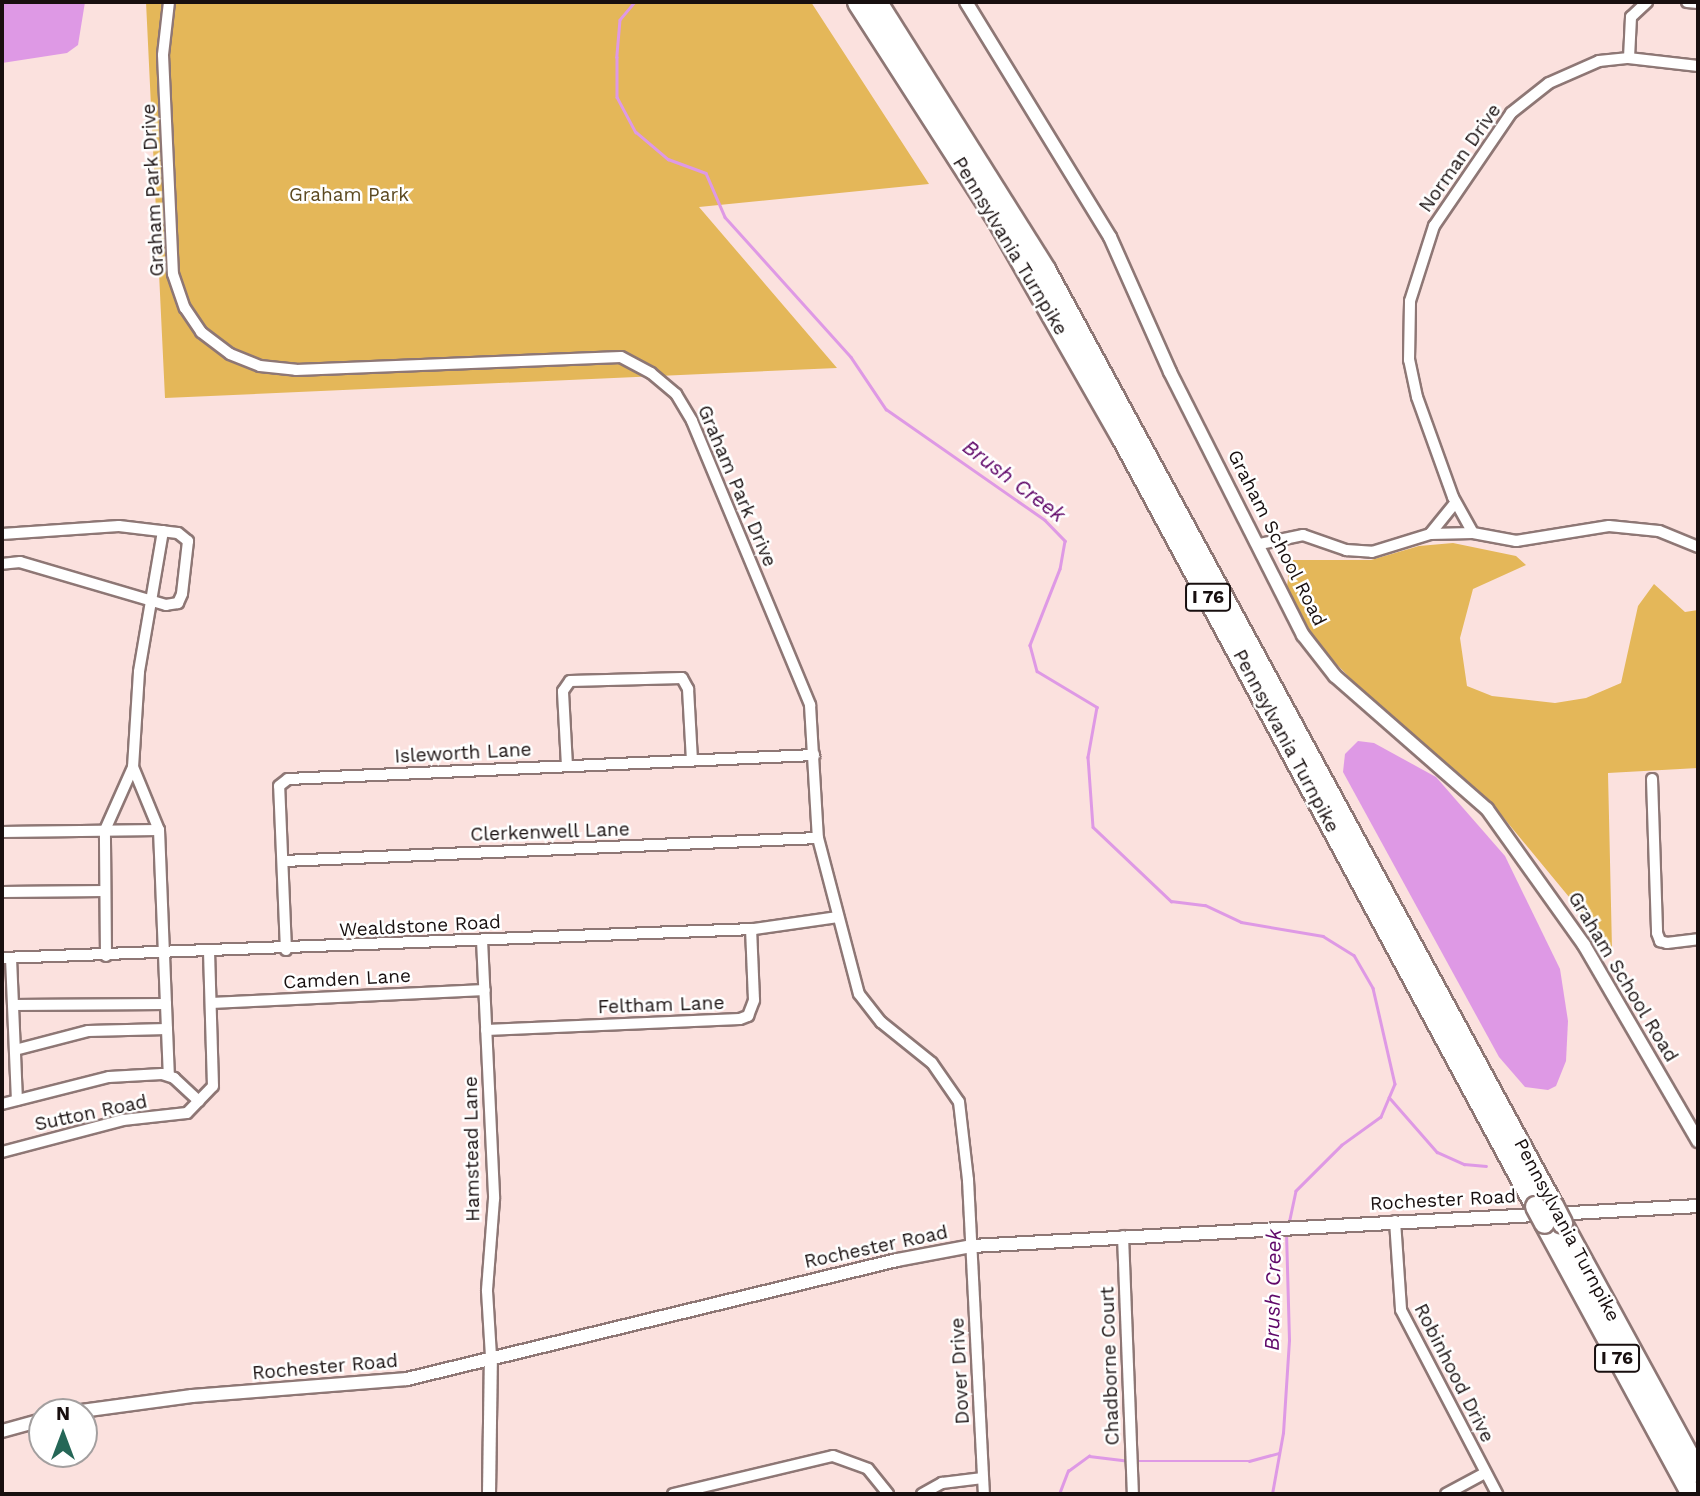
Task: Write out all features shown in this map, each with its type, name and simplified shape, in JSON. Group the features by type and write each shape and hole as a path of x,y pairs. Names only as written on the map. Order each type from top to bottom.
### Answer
{"highway":[{"name":"Pennsylvania Turnpike","path":"857,2 997,220 1121,437 1548,1214 1698,1472"},
{"name":"Pennsylvania Turnpike","path":"877,2 1045,268 1548,1214 1691,1494"}],"street":[{"name":"Graham Park Drive","path":"169,2 163,55 173,274 185,308 201,331 230,354 260,366 296,370 602,355 621,358 652,373 676,394 692,421 810,705 818,838 859,994 881,1022 932,1063 959,1102 972,1246"},
{"name":"Graham School Road","path":"966,2 1110,237 1170,372 1260,544 1303,635 1335,676 1458,780 1487,809 1584,945 1698,1141"},
{"path":"1629,58 1631,17 1647,2"},
{"path":"1687,2 1698,3"},
{"name":"Norman Drive","path":"1474,533 1455,503 1417,397 1409,360 1410,301 1434,226 1485,148 1529,95 1575,68 1629,58 1698,66"},
{"path":"1430,534 1455,503"},
{"path":"2,534 119,526 178,533 188,541 182,594 178,603 153,604 20,562 2,564"},
{"path":"1260,544 1303,535 1346,550 1372,552 1430,534 1474,533 1516,541 1625,527 1659,531 1698,547"},
{"path":"106,956 105,830 133,767 138,672 153,604 163,531"},
{"path":"567,766 563,691 570,681 682,678 688,689 692,760"},
{"name":"Isleworth Lane","path":"286,950 279,786 288,779 814,755"},
{"path":"133,767 159,830 169,1074"},
{"path":"1652,779 1660,941 1698,939"},
{"path":"2,832 159,830"},
{"name":"Clerkenwell Lane","path":"284,861 818,838"},
{"path":"2,892 105,891"},
{"name":"Wealdstone Road","path":"6,958 209,954 751,929 838,917"},
{"name":"Feltham Lane","path":"486,1030 740,1019 748,1016 754,1000 751,929"},
{"name":"Hamstead Lane","path":"482,940 494,1199 487,1292 491,1357"},
{"path":"2,1104 109,1077 169,1074 199,1101 213,1086 214,1076 209,954"},
{"path":"6,958 13,1005 17,1100"},
{"name":"Camden Lane","path":"211,1003 485,990"},
{"path":"13,1005 166,1004"},
{"path":"15,1050 88,1031 167,1029"},
{"name":"Sutton Road","path":"2,1152 123,1120 187,1113 199,1101"},
{"name":"Rochester Road","path":"98,1409 192,1396 407,1379 491,1357 972,1246 1698,1206"},
{"name":"Robinhood Drive","path":"1395,1221 1401,1310 1497,1494"},
{"name":"Chadborne Court","path":"1123,1236 1133,1494"},
{"name":"Dover Drive","path":"972,1246 984,1494"},
{"path":"489,1494 491,1357"},
{"path":"2,1431 28,1424"},
{"path":"673,1494 833,1456 868,1469 888,1494"},
{"path":"1447,1494 1485,1473"},
{"path":"922,1494 942,1483 983,1478"}],"green space":[{"name":"Graham Park","path":"146,2 811,2 929,184 699,207 837,368 165,398"},
{"path":"1453,543 1516,556 1526,565 1473,589 1460,638 1467,686 1492,696 1555,703 1586,698 1621,683 1638,606 1654,584 1685,612 1698,610 1698,768 1608,773 1612,949 1488,799 1354,682 1317,644 1287,587 1290,560 1371,560 1419,546"}],"shaded area":[{"path":"2,2 85,2 78,45 67,53 2,63"},
{"path":"1358,741 1374,743 1436,777 1505,856 1560,969 1568,1021 1566,1061 1556,1086 1548,1090 1525,1087 1499,1057 1343,772 1345,754"}],"waterway":[{"name":"Brush Creek","path":"635,2 620,20 617,97 636,132 668,159 706,173 725,217 851,357 886,409 1045,520 1065,541 1060,569 1030,645 1037,671 1097,707 1088,757 1093,827 1171,901 1205,905 1241,922 1323,936 1354,955 1373,988 1395,1084 1381,1117 1342,1145 1296,1191 1289,1223"},
{"path":"1389,1097 1437,1152 1464,1164 1486,1166"},
{"name":"Brush Creek","path":"1272,1494 1283,1433 1289,1340 1286,1233"},
{"path":"1136,1461 1249,1461 1278,1453"},
{"path":"1059,1494 1068,1471 1089,1456 1130,1461"}]}
